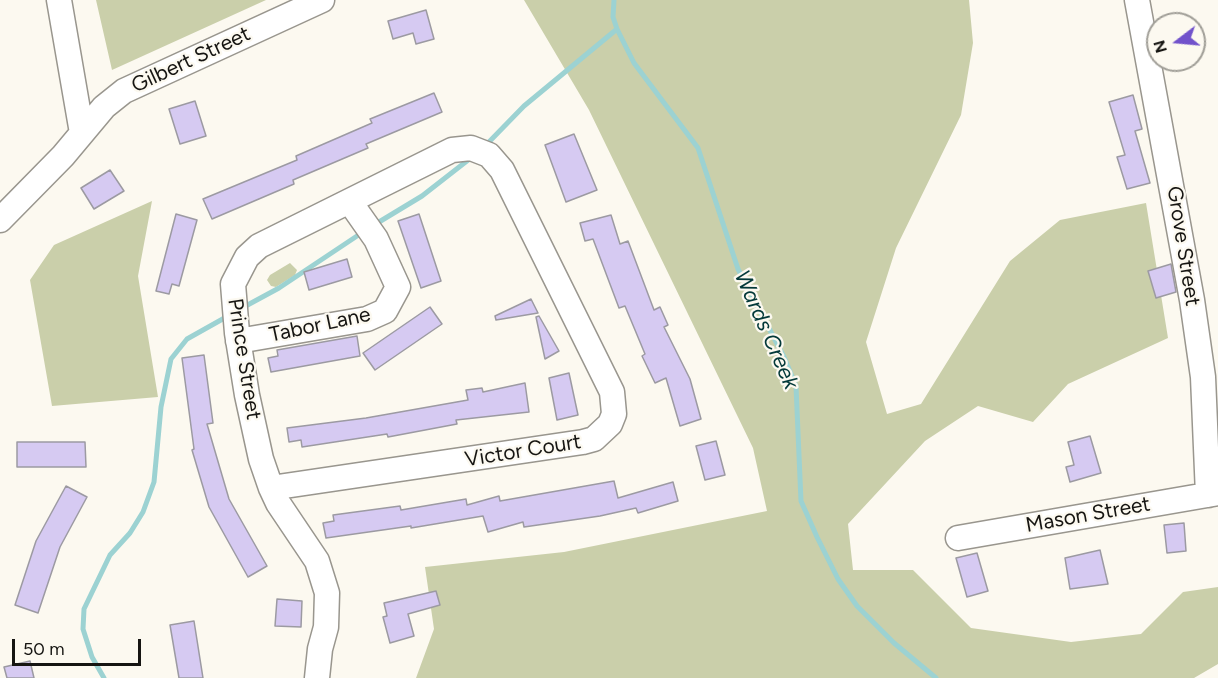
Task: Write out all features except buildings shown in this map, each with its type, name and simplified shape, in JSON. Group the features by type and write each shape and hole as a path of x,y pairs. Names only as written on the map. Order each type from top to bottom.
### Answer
{"street":[{"path":"59,0 82,133"},
{"name":"Gilbert Street","path":"0,220 104,107 135,84 322,0"},
{"name":"Grove Street","path":"1137,0 1192,300 1203,377 1213,494"},
{"name":"Victor Court","path":"271,488 583,442 603,433 610,424 614,414 612,392 502,170 496,161 480,150 462,147 452,150"},
{"name":"Prince Street","path":"317,678 320,649 326,627 327,593 316,561 287,519 271,488 249,405 238,341 233,284 247,256 259,246 452,150"},
{"name":"Tabor Lane","path":"238,341 367,319 385,311 398,287 376,239 350,202"},
{"name":"Mason Street","path":"958,538 1213,494"}],"green space":[{"path":"96,0 266,0 112,70"},
{"path":"524,0 969,0 973,43 961,115 896,248 866,342 887,414 921,404 1010,261 1060,220 1146,203 1168,338 1068,384 1033,422 978,406 925,441 848,524 853,570 913,570 971,628 1071,642 1141,634 1183,592 1218,587 1218,664 1194,678 416,678 434,629 425,567 564,552 767,511 753,448 589,110"},
{"path":"152,201 138,276 158,397 52,406 30,280 54,245"},
{"path":"290,263 297,270 295,275 276,287 271,286 267,280 270,275"}],"waterway":[{"name":"Wards Creek","path":"614,0 613,17 634,63 698,148 738,269 784,357 796,386 801,501 817,537 838,579 857,606 894,643 936,678"},
{"path":"486,145 524,106 617,29"},
{"path":"374,225 422,196 472,157"},
{"path":"242,308 279,288 363,232"},
{"path":"104,678 92,657 83,629 84,609 110,555 130,533 143,512 154,482 161,407 171,359 187,339 228,316"}]}
